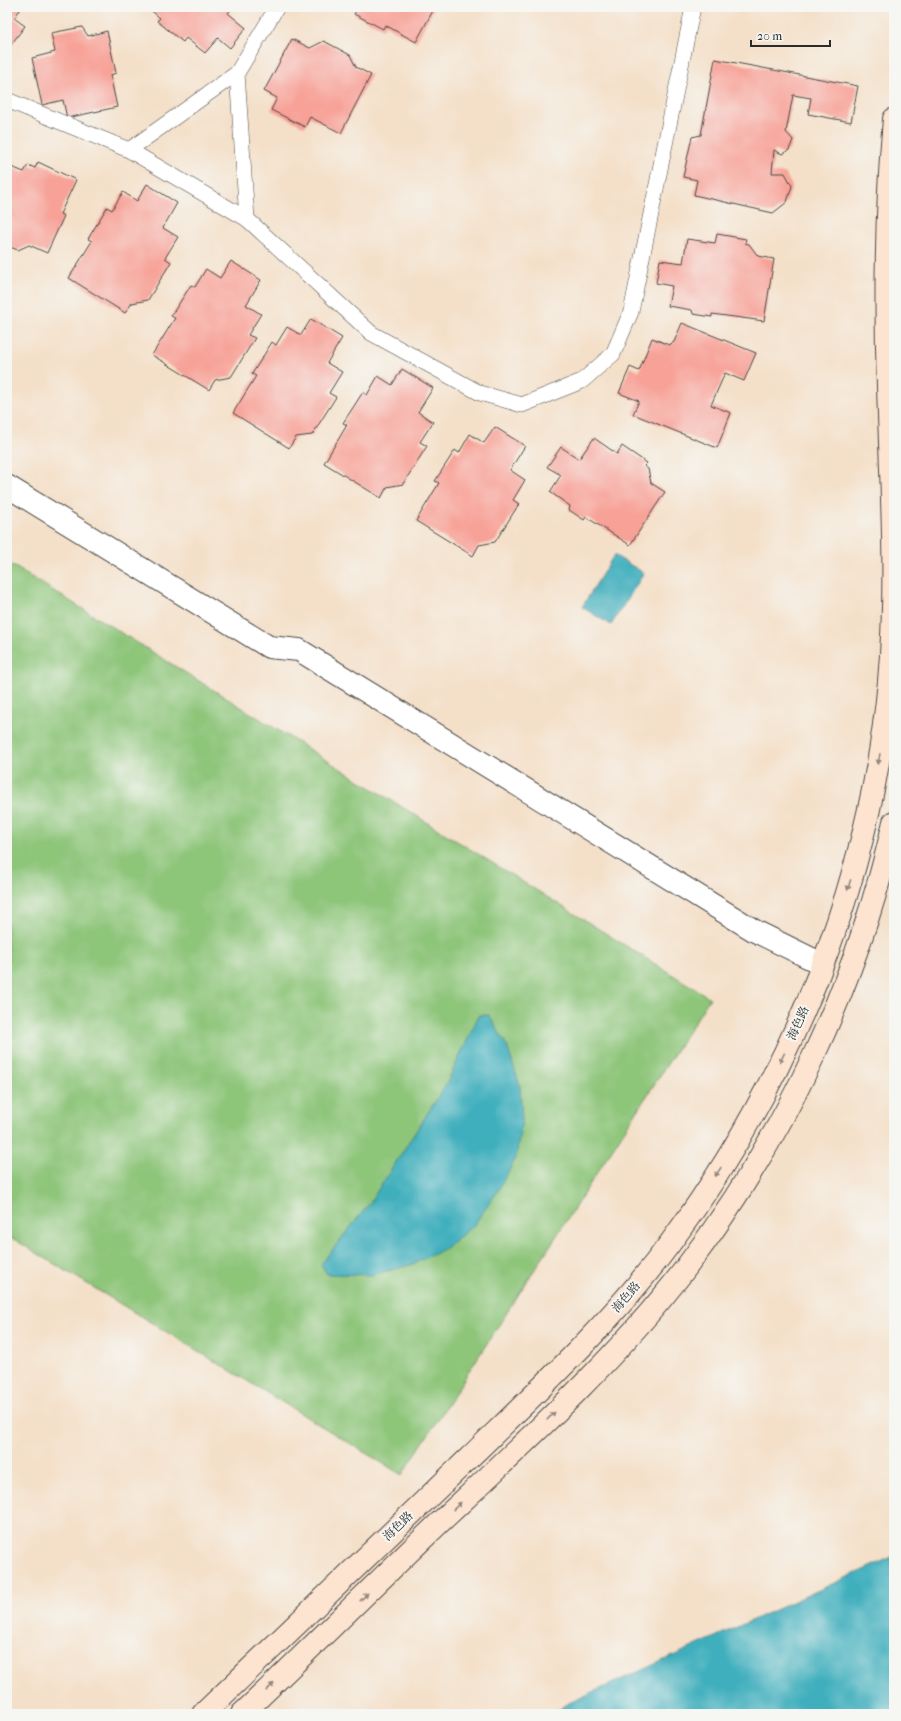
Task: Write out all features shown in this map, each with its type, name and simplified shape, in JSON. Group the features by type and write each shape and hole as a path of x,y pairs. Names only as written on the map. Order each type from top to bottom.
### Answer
{"street":[{"name":"海色路","path":"203,1714 514,1415 608,1318 669,1245 696,1206 747,1126 790,1042 842,910 857,858 876,772 889,680 894,563 886,318 890,175 894,119"},
{"path":"7,486 269,647 299,650 755,931 822,964"},
{"path":"242,1714 589,1379 653,1309 713,1231 739,1191 787,1110 829,1023 868,919 894,822"}],"lane":[{"path":"130,150 238,73 277,7"},
{"path":"7,100 130,150 247,219 371,332 480,393 522,405 582,381 613,354 631,312 693,7"},
{"path":"238,73 247,219"}],"green space":[{"path":"7,562 710,998 402,1475 7,1235"}],"water":[{"path":"614,555 644,573 611,625 582,607"},
{"path":"479,1015 489,1015 507,1046 520,1086 522,1120 516,1158 496,1194 473,1226 444,1249 411,1265 371,1275 327,1274 321,1264 369,1204 447,1083"},
{"path":"894,1556 894,1714 552,1714 569,1703"}],"building":[{"path":"7,7 22,7 14,18 25,26 7,50"},
{"path":"147,7 233,7 228,13 246,28 230,48 218,38 205,53 186,38 183,42 157,21 160,18"},
{"path":"352,7 435,7 416,42 385,25 383,29 354,14 357,9"},
{"path":"82,27 88,36 107,31 116,73 110,75 117,107 67,118 63,100 42,105 32,58 55,52 51,33"},
{"path":"292,39 310,48 324,41 350,55 356,67 371,75 341,133 310,117 305,127 271,110 277,98 264,91"},
{"path":"715,59 858,86 851,122 808,114 811,98 793,95 786,132 793,140 789,150 782,154 774,150 772,173 785,173 792,186 787,202 773,213 694,195 697,180 683,177 692,137 701,135"},
{"path":"38,162 76,180 60,214 64,216 47,253 29,245 18,250 7,246 7,170 9,166 24,172 28,165 35,168"},
{"path":"147,184 177,203 163,228 178,237 165,258 171,262 148,300 132,303 125,313 69,278 92,241 88,239 107,207 112,210 123,192 137,201"},
{"path":"717,234 746,239 745,243 749,244 758,256 774,259 764,321 712,314 712,317 693,314 692,310 668,306 672,286 656,283 660,260 683,263 687,239 715,243"},
{"path":"231,261 261,280 246,305 261,314 248,335 255,338 231,377 215,380 209,390 152,355 175,318 171,316 191,285 195,287 206,269 220,278"},
{"path":"311,319 342,338 327,363 342,372 329,393 336,397 312,435 296,437 289,448 233,413 256,376 252,374 272,342 276,345 287,327 301,335"},
{"path":"682,323 756,353 744,381 725,373 711,405 731,413 717,448 633,414 639,401 619,393 630,367 639,371 652,338 669,345 674,342"},
{"path":"402,369 433,388 418,412 433,422 420,442 427,446 403,484 387,487 381,498 324,463 347,425 343,423 363,392 367,395 378,376 392,385"},
{"path":"495,427 525,446 510,470 525,480 513,500 519,504 495,542 479,545 473,556 416,521 439,483 435,481 455,450 459,453 470,434 484,443"},
{"path":"594,438 617,454 622,446 647,463 644,466 648,469 651,483 665,492 630,545 586,517 584,520 569,510 570,506 550,492 561,475 547,467 561,447 579,459"}]}
